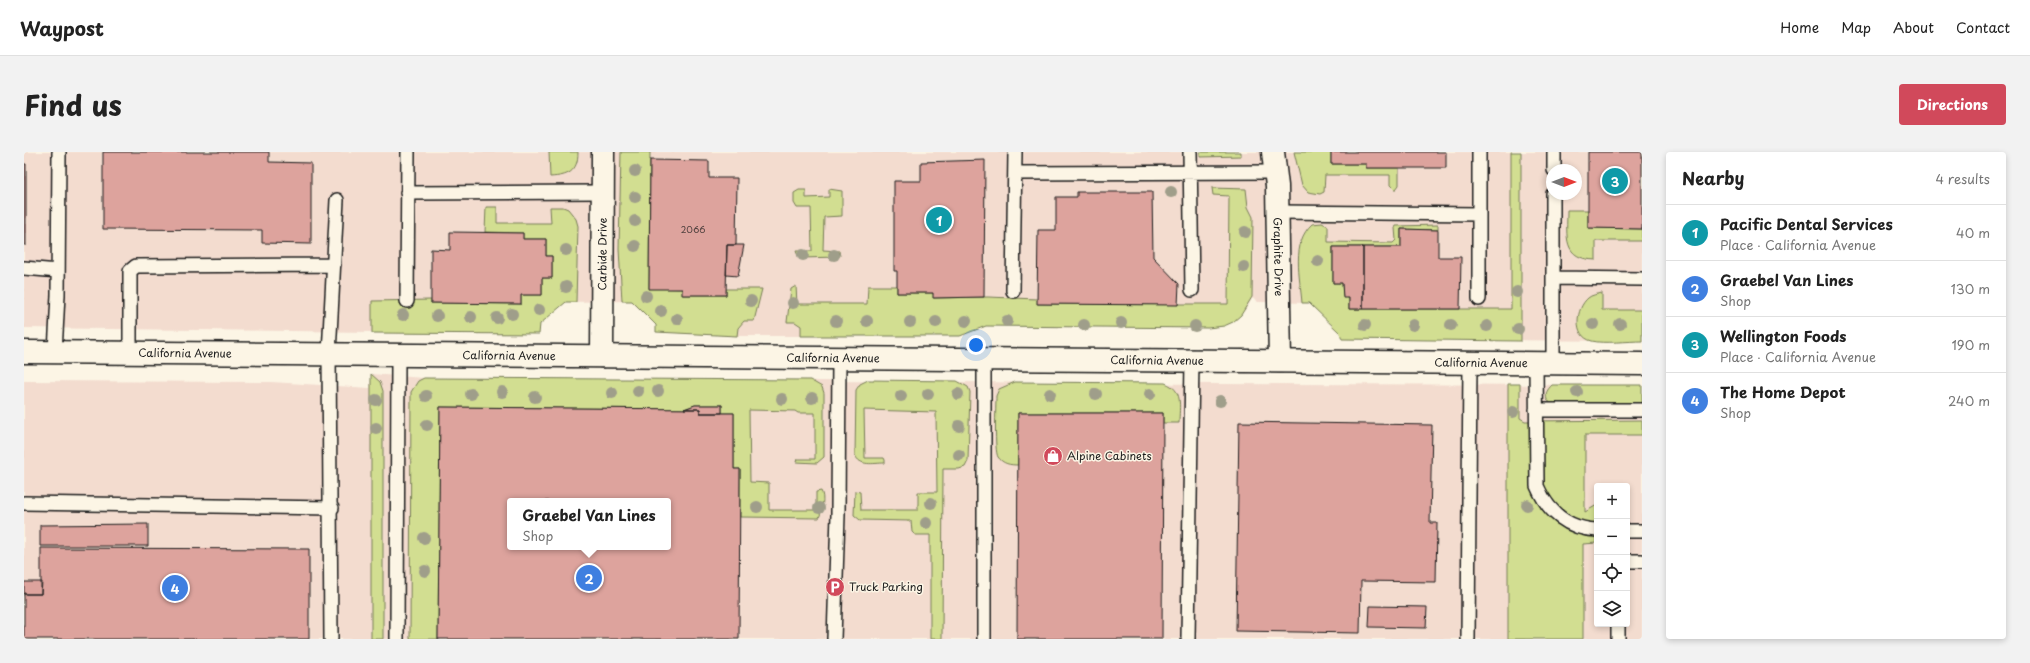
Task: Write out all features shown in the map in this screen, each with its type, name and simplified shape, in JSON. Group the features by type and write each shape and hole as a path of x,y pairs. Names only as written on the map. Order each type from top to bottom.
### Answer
{"main road":[{"name":"Carbide Drive","path":"602,356 603,152"},
{"name":"Graphite Drive","path":"1275,162 1278,212 1280,361"},
{"name":"California Avenue","path":"24,352 1642,364"}],"lane":[{"path":"55,352 58,271 59,152"},
{"path":"407,301 408,152"},
{"path":"1013,291 1015,152"},
{"path":"1190,152 1192,290"},
{"path":"1479,152 1479,299"},
{"path":"1554,152 1554,164"},
{"path":"1015,173 1190,172 1275,162"},
{"path":"407,193 603,192"},
{"path":"331,639 332,508 330,354 336,200"},
{"path":"1553,200 1553,278 1544,363 1536,410 1537,486 1542,498 1549,508 1564,521 1580,527 1594,529"},
{"path":"1278,212 1479,214"},
{"path":"130,353 130,271 136,266 334,265"},
{"path":"24,268 58,271"},
{"path":"1553,278 1642,279"},
{"path":"397,639 398,355"},
{"path":"834,639 838,515 839,358"},
{"path":"984,359 984,639"},
{"path":"1188,639 1192,360"},
{"path":"1468,639 1470,362"},
{"path":"1536,410 1642,410"},
{"path":"24,503 332,508"},
{"path":"1630,531 1642,531"},
{"path":"1630,561 1642,561"},
{"path":"1618,627 1618,639"}],"shaded area":[{"path":"24,152 1642,152 1642,341 1342,339 1340,333 1309,303 1258,302 1252,298 1248,306 1237,319 1218,327 986,326 960,336 737,336 656,332 656,325 631,301 566,302 539,324 539,334 24,328"},
{"path":"371,374 424,378 1218,384 1642,385 1642,639 24,639 24,381 271,382 370,388"}],"green space":[{"path":"549,152 578,152 578,159 571,172 550,177"},
{"path":"621,152 650,152 649,288 682,289 683,295 726,295 726,289 762,289 754,321 744,321 738,328 737,336 656,332 656,325 632,301 622,301 619,249"},
{"path":"1200,152 1241,152 1241,156 1200,157"},
{"path":"1294,152 1331,152 1331,164 1366,164 1367,168 1399,168 1399,185 1396,189 1394,189 1390,185 1390,175 1325,175 1324,192 1320,194 1308,192 1302,185"},
{"path":"1511,152 1521,152 1521,341 1342,339 1340,333 1309,303 1302,303 1298,261 1299,250 1305,232 1312,224 1322,223 1328,226 1328,242 1393,243 1396,240 1396,226 1438,225 1438,230 1401,229 1401,247 1333,247 1333,283 1342,283 1343,297 1349,298 1349,309 1511,309"},
{"path":"1212,188 1246,189 1248,207 1253,217 1252,297 1241,315 1233,322 1224,326 1208,328 986,326 960,336 801,336 801,326 795,322 787,322 791,289 796,286 797,304 867,304 868,286 897,286 897,293 933,293 934,298 988,297 1037,299 1038,304 1228,304 1229,196 1213,195"},
{"path":"829,189 842,191 842,216 824,217 823,250 839,251 840,256 803,258 798,256 796,251 812,251 811,208 797,208 794,203 794,193 799,190 806,190 806,198 829,197"},
{"path":"486,207 497,207 497,223 551,223 550,207 563,207 568,209 576,219 578,226 576,302 566,302 540,324 539,334 372,333 372,301 431,300 431,303 521,304 521,295 542,295 542,278 552,278 552,256 546,256 546,239 523,239 523,233 485,232"},
{"path":"1567,210 1588,210 1588,228 1642,229 1642,241 1596,241 1596,260 1585,259 1577,256 1572,251 1567,237"},
{"path":"1602,293 1602,310 1642,310 1642,341 1597,342 1586,338 1581,334 1578,321 1581,308 1589,297"},
{"path":"371,374 380,382 383,391 383,639 371,639"},
{"path":"424,378 810,380 822,387 824,393 824,457 817,463 796,462 797,459 815,459 815,413 749,410 750,482 769,483 769,510 816,510 816,492 821,491 823,500 819,518 740,517 740,469 734,469 734,413 722,413 722,405 695,405 684,409 440,407 438,639 410,639 411,392 418,381"},
{"path":"868,380 957,381 968,387 970,392 968,461 965,467 959,469 943,469 942,639 930,639 930,535 915,535 912,532 911,521 860,520 854,515 855,491 860,492 861,510 918,510 918,492 937,492 936,412 864,410 865,458 884,458 885,463 864,463 857,459 855,455 856,390 860,384"},
{"path":"1015,382 1165,383 1171,386 1178,394 1180,405 1179,423 1163,423 1163,413 1018,413 1018,465 1004,463 998,457 997,453 996,396 999,389"},
{"path":"1508,384 1520,384 1520,418 1525,421 1642,420 1642,435 1585,435 1585,512 1594,507 1594,543 1583,544 1583,639 1508,639"},
{"path":"1552,385 1642,385 1642,403 1551,403 1547,400 1546,393"}],"building":[{"path":"103,152 269,152 269,162 311,163 311,244 262,243 262,230 103,229"},
{"path":"1331,152 1446,152 1446,168 1366,168 1366,164 1331,164"},
{"path":"1588,152 1642,152 1642,229 1588,228"},
{"path":"650,160 709,161 709,178 737,178 736,245 727,245 726,295 682,295 682,289 649,289"},
{"path":"985,160 984,297 933,298 933,293 897,293 897,271 894,271 894,181 921,181 921,162"},
{"path":"24,164 26,164 26,245 24,245"},
{"path":"1077,192 1152,192 1153,257 1179,284 1178,305 1037,304 1038,230 1056,230 1056,197 1077,197"},
{"path":"1401,229 1438,230 1438,257 1461,257 1460,309 1363,309 1363,247 1401,247"},
{"path":"450,232 523,233 523,239 546,239 546,256 552,256 552,278 542,278 542,295 521,295 521,304 431,303 431,249 450,250"},
{"path":"727,245 744,245 738,276 726,275"},
{"path":"1333,247 1363,247 1363,309 1349,309 1349,298 1343,298 1342,283 1333,283"},
{"path":"695,405 722,405 722,413 700,413 700,409 684,409"},
{"path":"440,407 700,409 700,413 734,413 734,469 740,469 739,639 438,639"},
{"path":"1018,413 1163,413 1162,639 1017,639"},
{"path":"1239,422 1432,425 1430,523 1437,523 1436,582 1361,581 1360,633 1236,631"},
{"path":"148,524 148,546 40,546 40,525"},
{"path":"41,548 309,549 309,639 24,639 24,594 41,594"},
{"path":"24,582 42,582 41,594 24,594"},
{"path":"1370,606 1427,607 1426,628 1369,627"}],"place":[{"name":"Wellington Foods","path":"1615,181"},
{"name":"Pacific Dental Services","path":"939,220"},
{"name":"Alpine Cabinets","path":"1053,456"},
{"name":"Graebel Van Lines","path":"589,578"},
{"name":"Truck Parking","path":"835,587"},
{"name":"The Home Depot","path":"175,588"}]}
